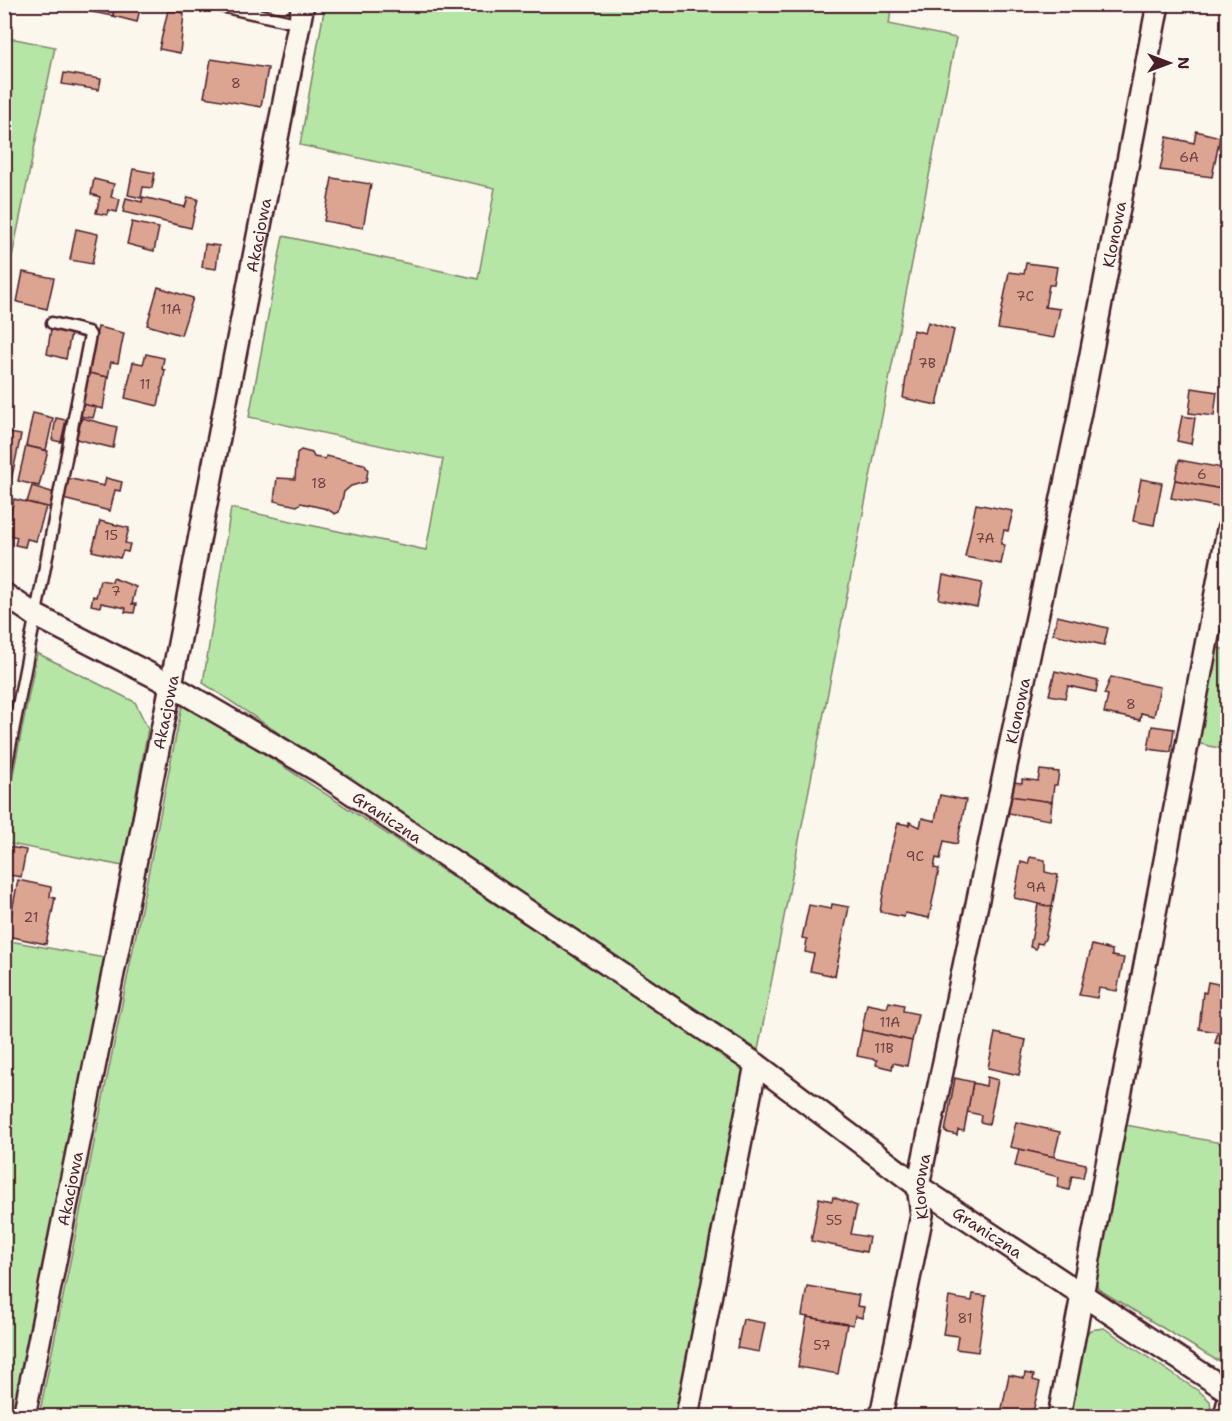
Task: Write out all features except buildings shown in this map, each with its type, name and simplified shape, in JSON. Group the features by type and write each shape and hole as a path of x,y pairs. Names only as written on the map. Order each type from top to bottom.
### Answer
{"street":[{"name":"Akacjowa","path":"24,1416 171,685 303,4"},
{"name":"Klonowa","path":"881,1416 922,1215 918,1186 1080,412 1158,4"},
{"path":"1059,1416 1227,530"},
{"name":"Graniczna","path":"4,594 35,615 171,685 320,772 756,1064 918,1186 1227,1391"},
{"path":"687,1416 756,1064"},
{"path":"1225,1416 1227,1404"}],"lane":[{"path":"212,4 287,21"},
{"path":"4,778 90,335 87,332 52,323"}],"green space":[{"path":"325,5 892,5 889,24 956,38 758,1050 203,683 231,508 426,550 443,459 249,417 283,236 478,279 495,188 300,145"},
{"path":"4,37 55,47 5,291"},
{"path":"1214,647 1227,650 1227,750 1196,743"},
{"path":"37,653 135,702 148,729 123,866 5,843 5,815"},
{"path":"183,701 748,1069 678,1416 39,1416"},
{"path":"4,940 105,958 13,1416 4,1416"},
{"path":"1126,1125 1227,1144 1228,1335 1222,1360 1216,1360 1098,1289 1095,1276"},
{"path":"1104,1328 1200,1392 1210,1401 1212,1416 1069,1416 1084,1338 1090,1330"}]}
